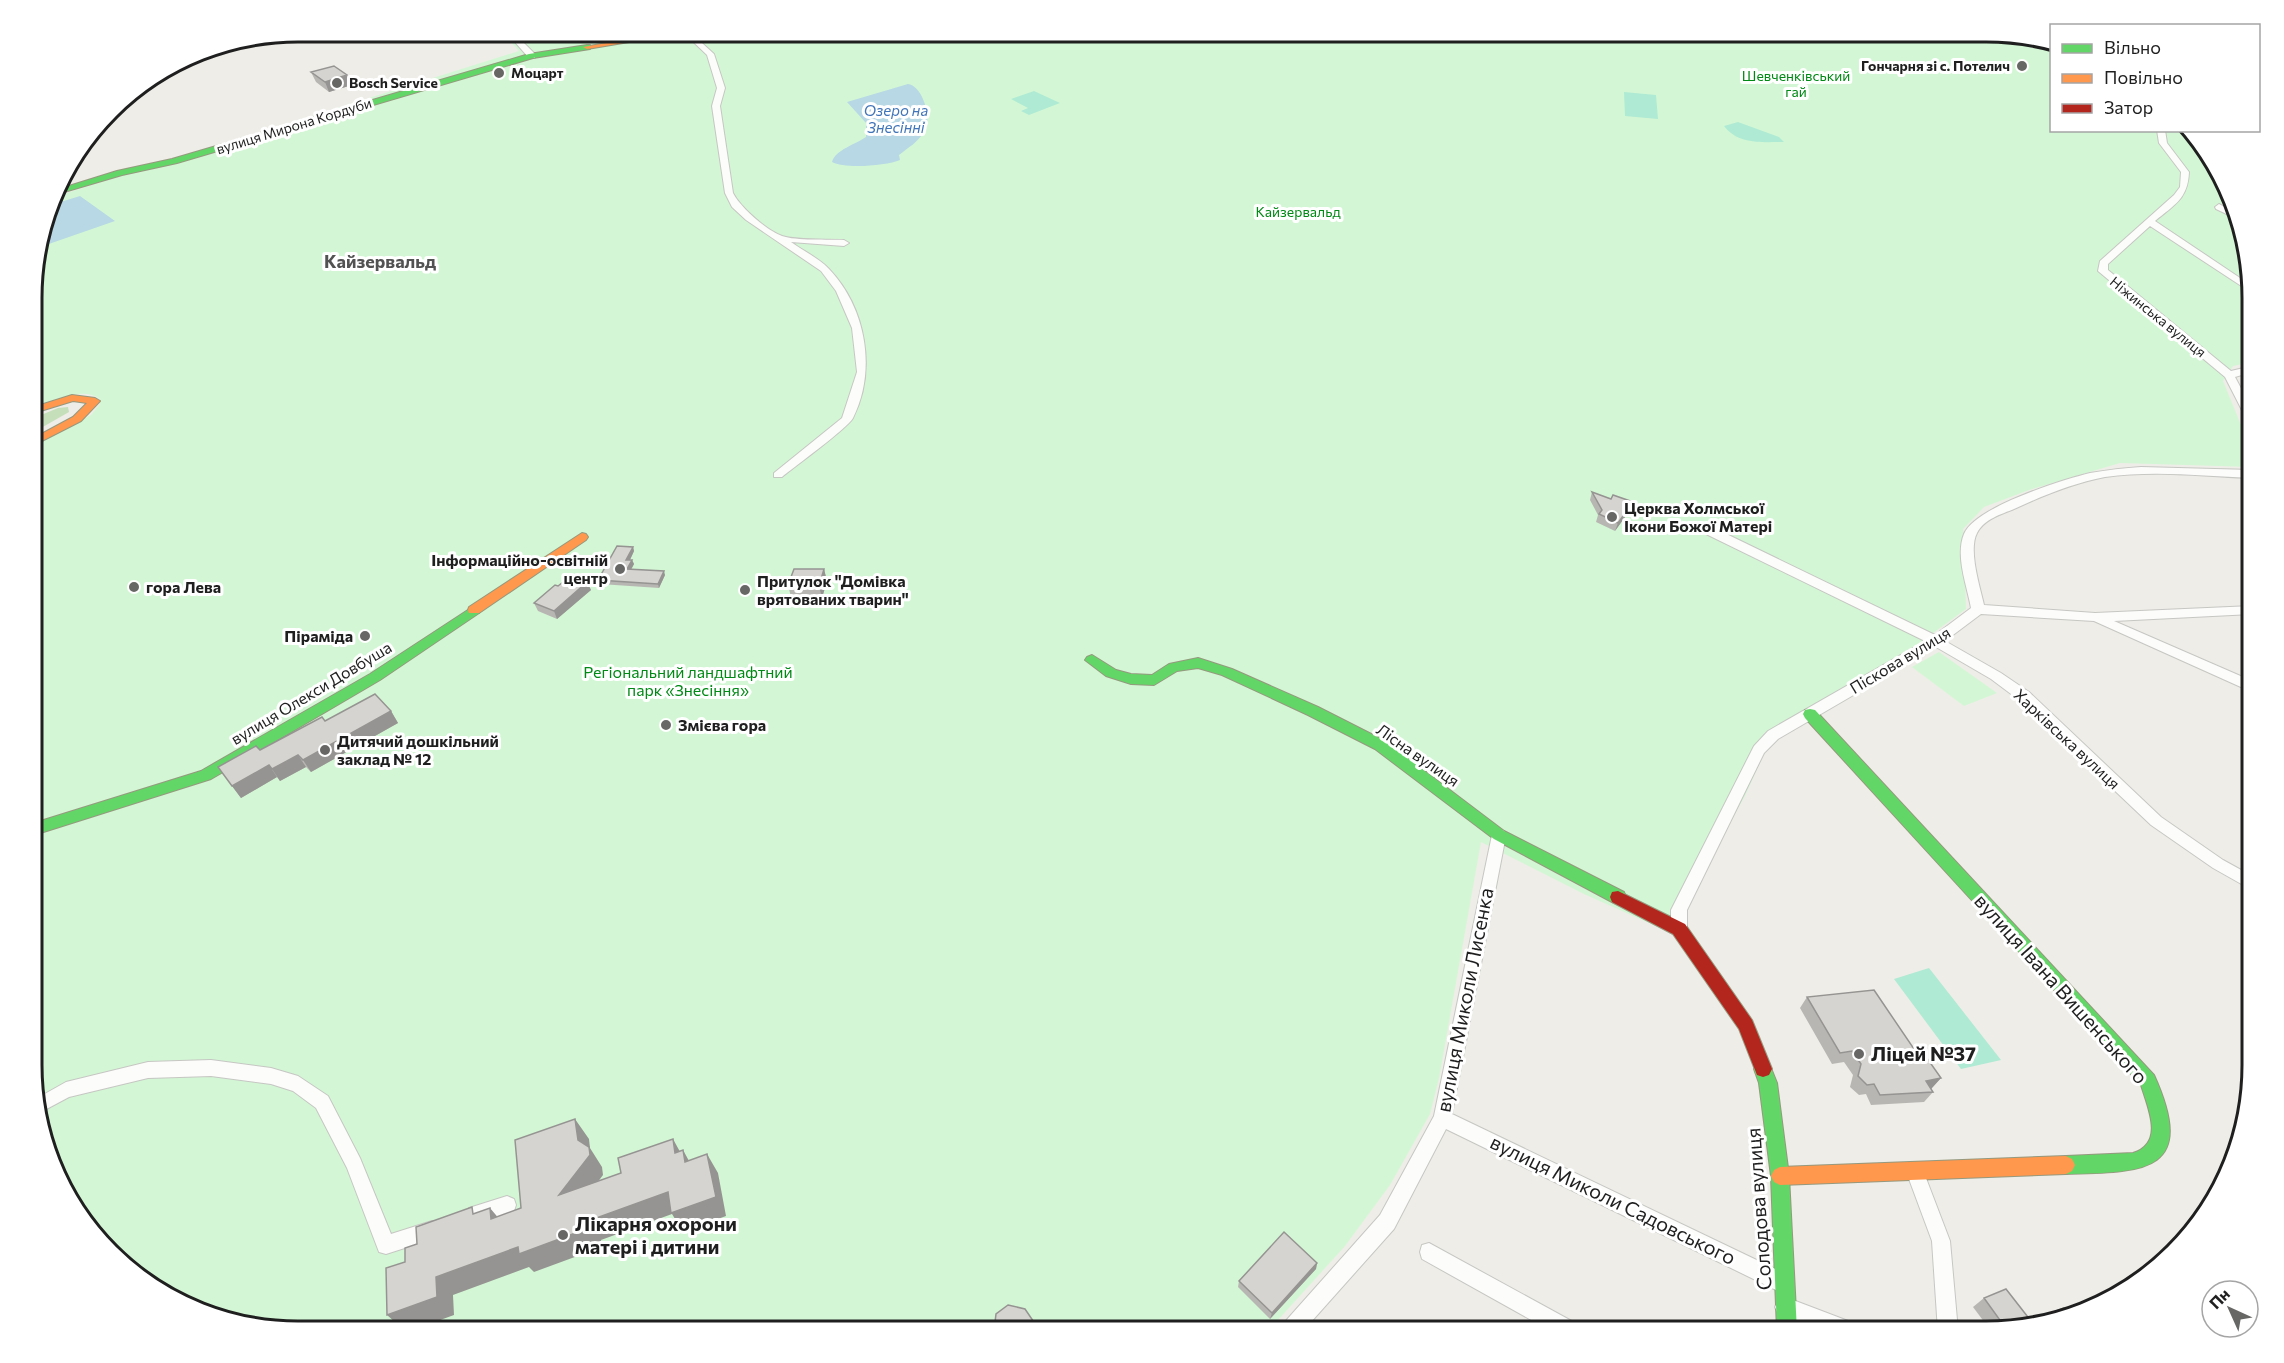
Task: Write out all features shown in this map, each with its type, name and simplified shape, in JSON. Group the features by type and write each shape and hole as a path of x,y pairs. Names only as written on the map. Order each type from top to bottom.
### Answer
{"street":[{"path":"518,42 532,56"},
{"name":"вулиця Мирона Кордуби","path":"66,190 120,173 174,161 532,56 622,42"},
{"path":"697,42 710,54 721,88 716,106 729,193 735,205 749,218 824,269 841,290 857,328 861,372 847,419 778,475"},
{"path":"2161,132 2163,143 2185,172 2184,188 2150,222 2241,283"},
{"path":"2219,207 2226,211"},
{"name":"Ніжинська вулиця","path":"2150,222 2103,263 2104,275 2229,375 2242,400"},
{"path":"780,239 844,243"},
{"path":"2229,375 2242,372"},
{"path":"42,407 74,397 95,401 92,408 42,438"},
{"path":"2242,474 2149,472 2106,474 2066,483 1984,518 1968,537 1968,551 1978,609 2095,617 2242,610"},
{"name":"Харківська вулиця","path":"1710,531 1936,641 1996,676 2024,696 2156,821 2242,878"},
{"name":"вулиця Олекси Довбуша","path":"42,826 206,775 375,677 582,537"},
{"name":"Піскова вулиця","path":"1679,929 1679,910 1759,750 1773,735 1936,641 1978,609"},
{"path":"2095,617 2242,683"},
{"name":"Лісна вулиця","path":"1092,660 1111,673 1131,679 1154,680 1174,667 1198,663 1227,672 1313,711 1380,745 1498,835 1679,929"},
{"name":"вулиця Івана Вишенського","path":"1780,1176 2142,1162 2156,1153 2160,1139 2158,1107 2148,1081 1810,714"},
{"name":"вулиця Миколи Лисенка","path":"1299,1321 1387,1222 1442,1118 1498,835"},
{"name":"Солодова вулиця","path":"1679,929 1746,1024 1768,1083 1780,1176 1786,1321"},
{"path":"44,1101 66,1090 148,1070 211,1068 271,1076 298,1084 321,1102 354,1164 386,1245 507,1205"},
{"name":"вулиця Миколи Садовського","path":"1442,1118 1783,1283"},
{"path":"1915,1171 1941,1241 1948,1321"},
{"path":"1429,1252 1552,1321"},
{"path":"1785,1307 1822,1321"}],"green space":[{"name":"Регіональний ландшафтний парк «Знесіння»","path":"511,42 1986,42 2036,47 2050,50 2050,132 2181,132 2216,185 2233,232 2240,264 2242,364 2233,366 2223,381 2242,428 2242,467 2120,463 2029,490 1984,507 1963,529 1966,609 1918,644 1865,678 1764,733 1763,756 1745,796 1669,932 1584,894 1481,842 1439,1078 1430,1114 1390,1185 1345,1246 1277,1321 298,1321 248,1316 200,1302 170,1287 129,1258 105,1234 85,1207 68,1178 61,1163 47,1115 42,1065 42,442 91,415 100,404 100,399 93,395 76,394 42,404 42,298 47,248 64,194 519,51"},
{"path":"1034,91 1060,103 1029,115 1021,111 1028,108 1011,99"},
{"path":"1624,92 1656,95 1658,119 1625,116"},
{"path":"1738,122 1779,137 1784,142 1759,142 1736,137 1724,126"},
{"path":"68,407 69,412 42,427 42,415 58,408"},
{"path":"1939,652 1997,693 1964,706 1912,667"},
{"path":"1929,968 2001,1060 1961,1069 1894,979"}],"water":[{"name":"Озеро на Знесінні","path":"908,84 913,86 922,97 927,112 927,127 916,142 899,155 900,160 865,166 832,162 841,151 866,137 866,123 847,102"},
{"path":"80,196 115,221 48,244 60,202"}],"building":[{"path":"334,66 347,75 325,82 311,72"},
{"path":"1592,492 1611,499 1613,495 1633,502 1618,523 1599,514 1602,510"},
{"name":"Інформаційно-освітній центр","path":"617,546 633,547 626,560 632,560 627,569 664,571 658,584 598,580"},
{"path":"794,569 824,569 819,586 788,585"},
{"path":"576,577 587,582 554,611 534,603 555,585 558,586 567,579"},
{"path":"375,694 391,711 303,760 298,755 272,769 269,765 232,786 218,767 256,746 260,750 322,717 325,721"},
{"name":"Ліцей №37","path":"1874,990 1916,1052 1922,1051 1941,1078 1926,1081 1933,1092 1880,1095 1874,1084 1867,1085 1858,1076 1861,1064 1852,1051 1840,1053 1807,997"},
{"path":"575,1119 578,1140 589,1147 590,1155 559,1195 621,1173 618,1158 673,1139 675,1153 683,1150 685,1162 707,1154 716,1197 671,1213 668,1192 588,1221 589,1228 519,1254 518,1247 436,1277 437,1297 387,1315 386,1268 405,1262 405,1248 417,1244 416,1227 472,1207 473,1214 490,1208 491,1219 521,1208 515,1140"},
{"path":"1284,1232 1317,1263 1272,1313 1239,1281"},
{"path":"2006,1289 2028,1317 2000,1320 1984,1298"},
{"path":"1008,1305 1025,1309 1033,1321 995,1321 996,1314"}],"traffic: fast":[{"path":"66,190 120,173 174,161 532,56 587,47"},
{"path":"42,826 206,775 375,677 474,610"},
{"path":"1092,660 1111,673 1131,679 1154,680 1174,667 1198,663 1227,672 1313,711 1380,745 1499,835 1618,897"},
{"path":"1810,714 2148,1081 2158,1111 2161,1133 2157,1148 2148,1157 2133,1162 2066,1165"},
{"path":"1763,1069 1768,1083 1780,1176 1787,1321"}],"traffic: slow":[{"path":"587,47 620,42"},
{"path":"42,407 72,398 95,401 77,419 42,438"},
{"path":"474,610 582,537"},
{"path":"1780,1176 2066,1165"}],"traffic: jam":[{"path":"1618,897 1679,929 1746,1025 1763,1069"}],"place":[{"name":"Гончарня зі с. Потелич","path":"2022,66"},
{"name":"Моцарт","path":"499,73"},
{"name":"Bosch Service","path":"337,83"},
{"name":"Церква Холмської Ікони Божої Матері","path":"1612,517"},
{"name":"Інформаційно-освітній центр","path":"620,569"},
{"name":"гора Лева","path":"134,587"},
{"name":"Притулок \"Домівка врятованих тварин\"","path":"745,590"},
{"name":"Піраміда","path":"365,636"},
{"name":"Змієва гора","path":"666,725"},
{"name":"Дитячий дошкільний заклад № 12","path":"325,750"},
{"name":"Ліцей №37","path":"1859,1054"},
{"name":"Лікарня охорони матері і дитини","path":"563,1235"}],"district":[{"name":"Кайзервальд","path":"380,262"}],"park label":[{"name":"Шевченківський гай","path":"1796,84"}]}
